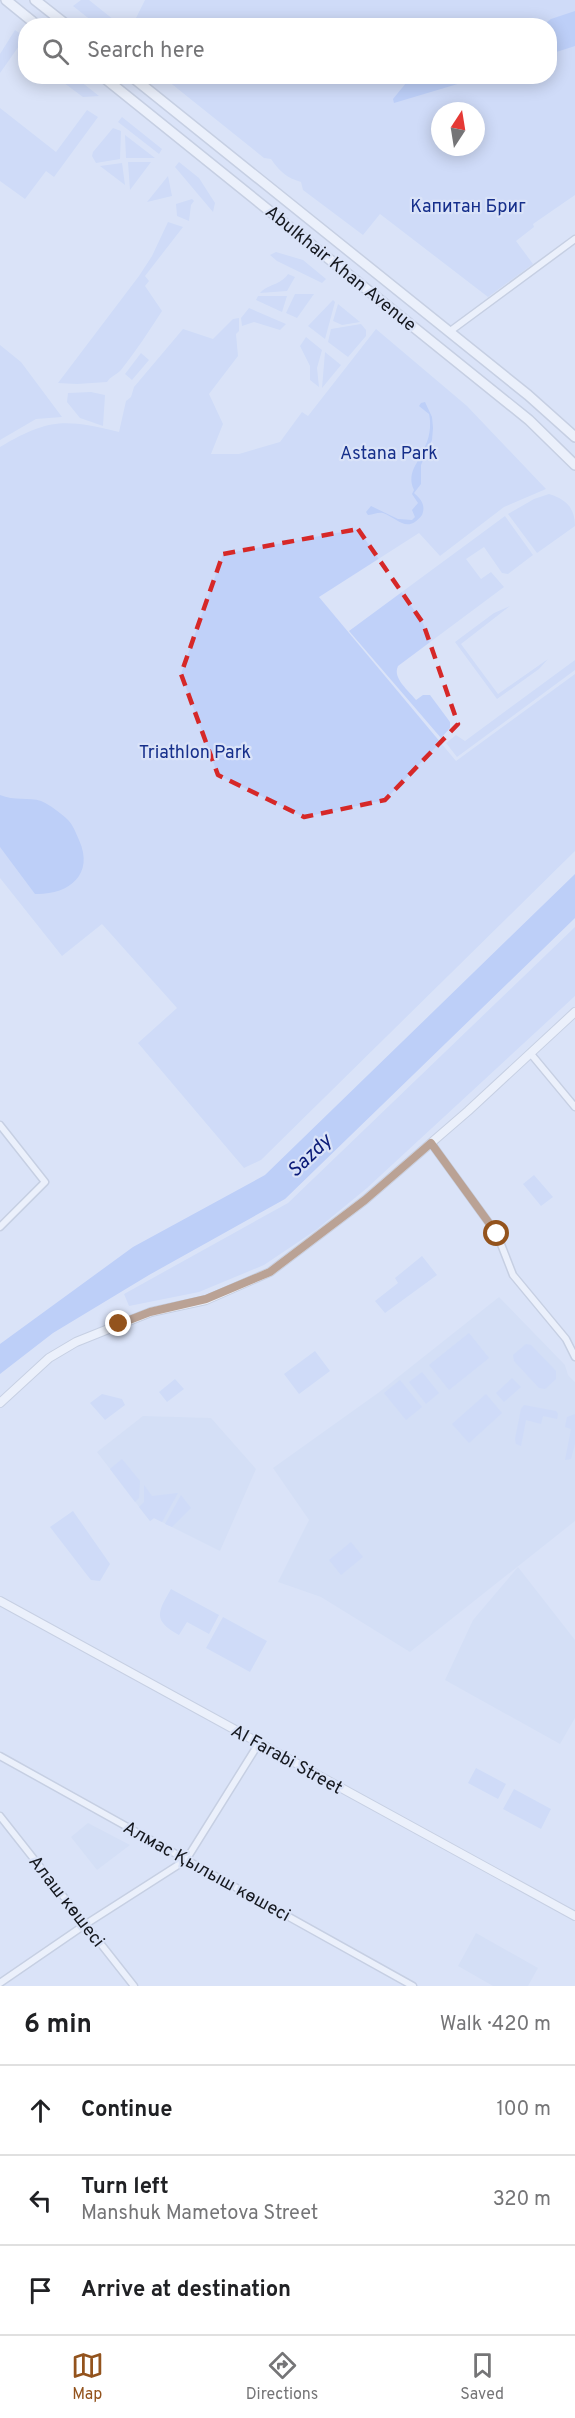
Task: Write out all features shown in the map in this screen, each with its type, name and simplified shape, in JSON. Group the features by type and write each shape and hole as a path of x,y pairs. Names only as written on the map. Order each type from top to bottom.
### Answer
{"main road":[{"path":"6,0 28,18"},
{"path":"35,0 58,18"},
{"name":"Abulkhair Khan Avenue","path":"112,84 529,420 575,465"},
{"name":"Abulkhair Khan Avenue","path":"140,84 528,395 575,437"},
{"path":"132,100 145,88"}],"street":[{"path":"449,332 575,239"},
{"path":"0,1403 49,1358 76,1342 150,1312 206,1299 270,1272 365,1200 531,1054 575,1012"},
{"path":"531,1054 575,1107"},
{"path":"0,1125 45,1182 0,1227"},
{"path":"431,1143 497,1234 513,1275 566,1339 575,1357"},
{"name":"Al Farabi Street","path":"0,1601 575,1916"},
{"path":"0,1983 186,1860 259,1743"},
{"name":"Алмас Қылыш көшесі","path":"0,1756 413,1986"},
{"name":"Алаш көшесі","path":"0,1816 134,1986"}],"highlighted area":[{"path":"358,529 423,623 458,724 385,800 304,817 218,775 181,674 223,554"}],"shaded area":[{"path":"499,1297 565,1365 568,1375 575,1382 575,1521 410,1652 321,1597 278,1582 309,1520 273,1468 378,1393"},
{"path":"143,1416 211,1418 256,1469 220,1551 154,1518 150,1521 97,1452"},
{"path":"518,1567 575,1640 575,1718 560,1744 445,1680 473,1620"},
{"path":"88,1823 130,1845 97,1870 71,1837"},
{"path":"476,1933 538,1968 528,1986 493,1986 458,1966"}],"green space":[{"path":"81,0 89,0 112,18 88,18 73,6"},
{"name":"Капитан Бриг","path":"145,0 575,0 575,195 533,224 534,227 516,241 533,264 488,297 380,214 363,235 303,190 301,182 284,174 271,159 264,158 172,84 557,84 557,18 136,18"},
{"path":"15,30 18,32 18,47 0,73 0,54"},
{"path":"65,84 84,84 99,96 83,97"},
{"path":"0,108 56,152 87,110 98,117 54,177 46,171 25,199 0,181"},
{"path":"122,117 162,149 159,154 118,122"},
{"path":"113,128 121,131 120,159 96,163 92,156 93,152"},
{"path":"125,135 155,158 126,158"},
{"path":"128,162 151,162 130,190"},
{"path":"179,162 199,178 215,203 213,212 175,167"},
{"path":"122,163 125,185 100,166"},
{"path":"168,176 172,196 147,202"},
{"path":"192,199 194,201 191,205 189,221 177,216 176,204"},
{"path":"168,222 183,227 145,276 149,281 145,286 162,311 142,341 121,370 107,382 58,383 139,276 152,256"},
{"path":"276,252 303,260 326,279 322,283 277,261 270,255"},
{"path":"288,274 295,277 287,291 260,293 285,278"},
{"path":"295,294 314,294 297,318 286,313"},
{"path":"258,296 287,296 282,312 256,300"},
{"path":"333,300 335,302 325,339 308,326"},
{"path":"338,304 360,322 342,325 333,321"},
{"path":"249,308 286,324 280,330 254,322 242,326 241,318"},
{"name":"Triathlon Park","path":"239,318 239,331 236,334 238,356 209,394 223,424 211,454 239,454 280,442 302,412 308,416 376,329 467,406 546,489 504,507 440,556 419,533 319,597 456,761 575,674 575,851 261,1160 244,1168 138,1043 177,1008 102,924 62,956 0,878 0,447 32,431 58,424 71,423 119,432 126,401 131,397 134,387 183,329 213,339 233,319"},
{"path":"361,324 366,330 366,336 348,357 328,342 331,329"},
{"path":"306,337 322,350 317,368 319,387 310,380 310,366 300,346"},
{"path":"0,345 21,362 62,417 36,419 0,440"},
{"path":"325,352 341,365 322,388"},
{"path":"141,353 149,360 132,380 125,374"},
{"path":"91,392 105,395 103,426 80,418 67,402 68,393"},
{"path":"549,494 560,498 568,505 575,519 575,526 537,553 508,514 534,499"},
{"path":"505,516 533,555 508,574 502,573 484,547 466,559 481,579 491,572 504,587 398,666 399,680 416,700 423,695 430,695 450,722 450,728 441,738 349,631"},
{"path":"510,606 461,644 498,694 548,659 539,669 497,699 455,642 494,613"},
{"path":"575,660 575,670 457,757 446,743 456,735 465,741"},
{"path":"575,927 575,996 367,1188 316,1230 264,1265 199,1292 129,1306 124,1294 288,1203"},
{"path":"534,1175 553,1197 541,1206 523,1184"},
{"path":"422,1256 437,1275 385,1313 375,1301 398,1283 395,1278"},
{"path":"469,1333 489,1358 449,1390 429,1365"},
{"path":"526,1344 531,1345 556,1371 556,1379 545,1389 539,1388 514,1361 513,1355"},
{"path":"315,1351 330,1371 299,1394 284,1374"},
{"path":"422,1372 439,1393 426,1404 409,1382"},
{"path":"512,1378 521,1387 504,1402 496,1393"},
{"path":"175,1379 184,1389 167,1402 159,1392"},
{"path":"400,1380 422,1407 406,1420 384,1393"},
{"path":"102,1394 122,1399 125,1405 105,1420 90,1403"},
{"path":"486,1394 502,1413 469,1443 452,1424"},
{"path":"524,1405 556,1411 558,1414 557,1419 543,1416 541,1424 526,1420 521,1446 516,1444 515,1439 521,1409"},
{"path":"575,1414 575,1444 571,1459 565,1460 571,1429 565,1427 567,1417"},
{"path":"122,1459 140,1481 139,1498 135,1502 110,1469"},
{"path":"144,1485 152,1496 178,1493 162,1522 154,1518 150,1521 139,1507 144,1502"},
{"path":"181,1495 191,1508 172,1527 165,1524"},
{"path":"73,1511 110,1564 100,1581 91,1580 50,1527"},
{"path":"351,1542 363,1557 341,1575 329,1560"},
{"path":"171,1589 219,1615 209,1634 187,1622 179,1635 165,1625 160,1615"},
{"path":"223,1617 267,1641 250,1672 206,1648"},
{"path":"476,1768 506,1784 498,1799 468,1783"},
{"path":"514,1789 551,1809 541,1829 503,1809"}],"water":[{"path":"575,11 575,46 557,52 557,18 554,18"},
{"path":"405,84 458,84 394,103 393,99"},
{"path":"425,402 432,417 433,428 432,440 421,465 421,484 414,493 422,503 422,515 412,524 407,524 383,513 368,515 366,512 371,506 398,519 412,520 415,517 412,510 418,503 412,494 414,490 411,477 430,430 429,414 419,406"},
{"path":"0,795 41,801 70,822 83,852 84,863 81,873 68,887 58,891 35,894 0,847"},
{"name":"Sazdy","path":"575,874 575,918 285,1199 149,1275 53,1333 0,1374 0,1344 133,1247 265,1175"}],"route":[{"path":"119,1324 150,1312 206,1299 270,1272 365,1200 431,1143 497,1234"}],"park label":[{"name":"Astana Park","path":"389,453"}]}
